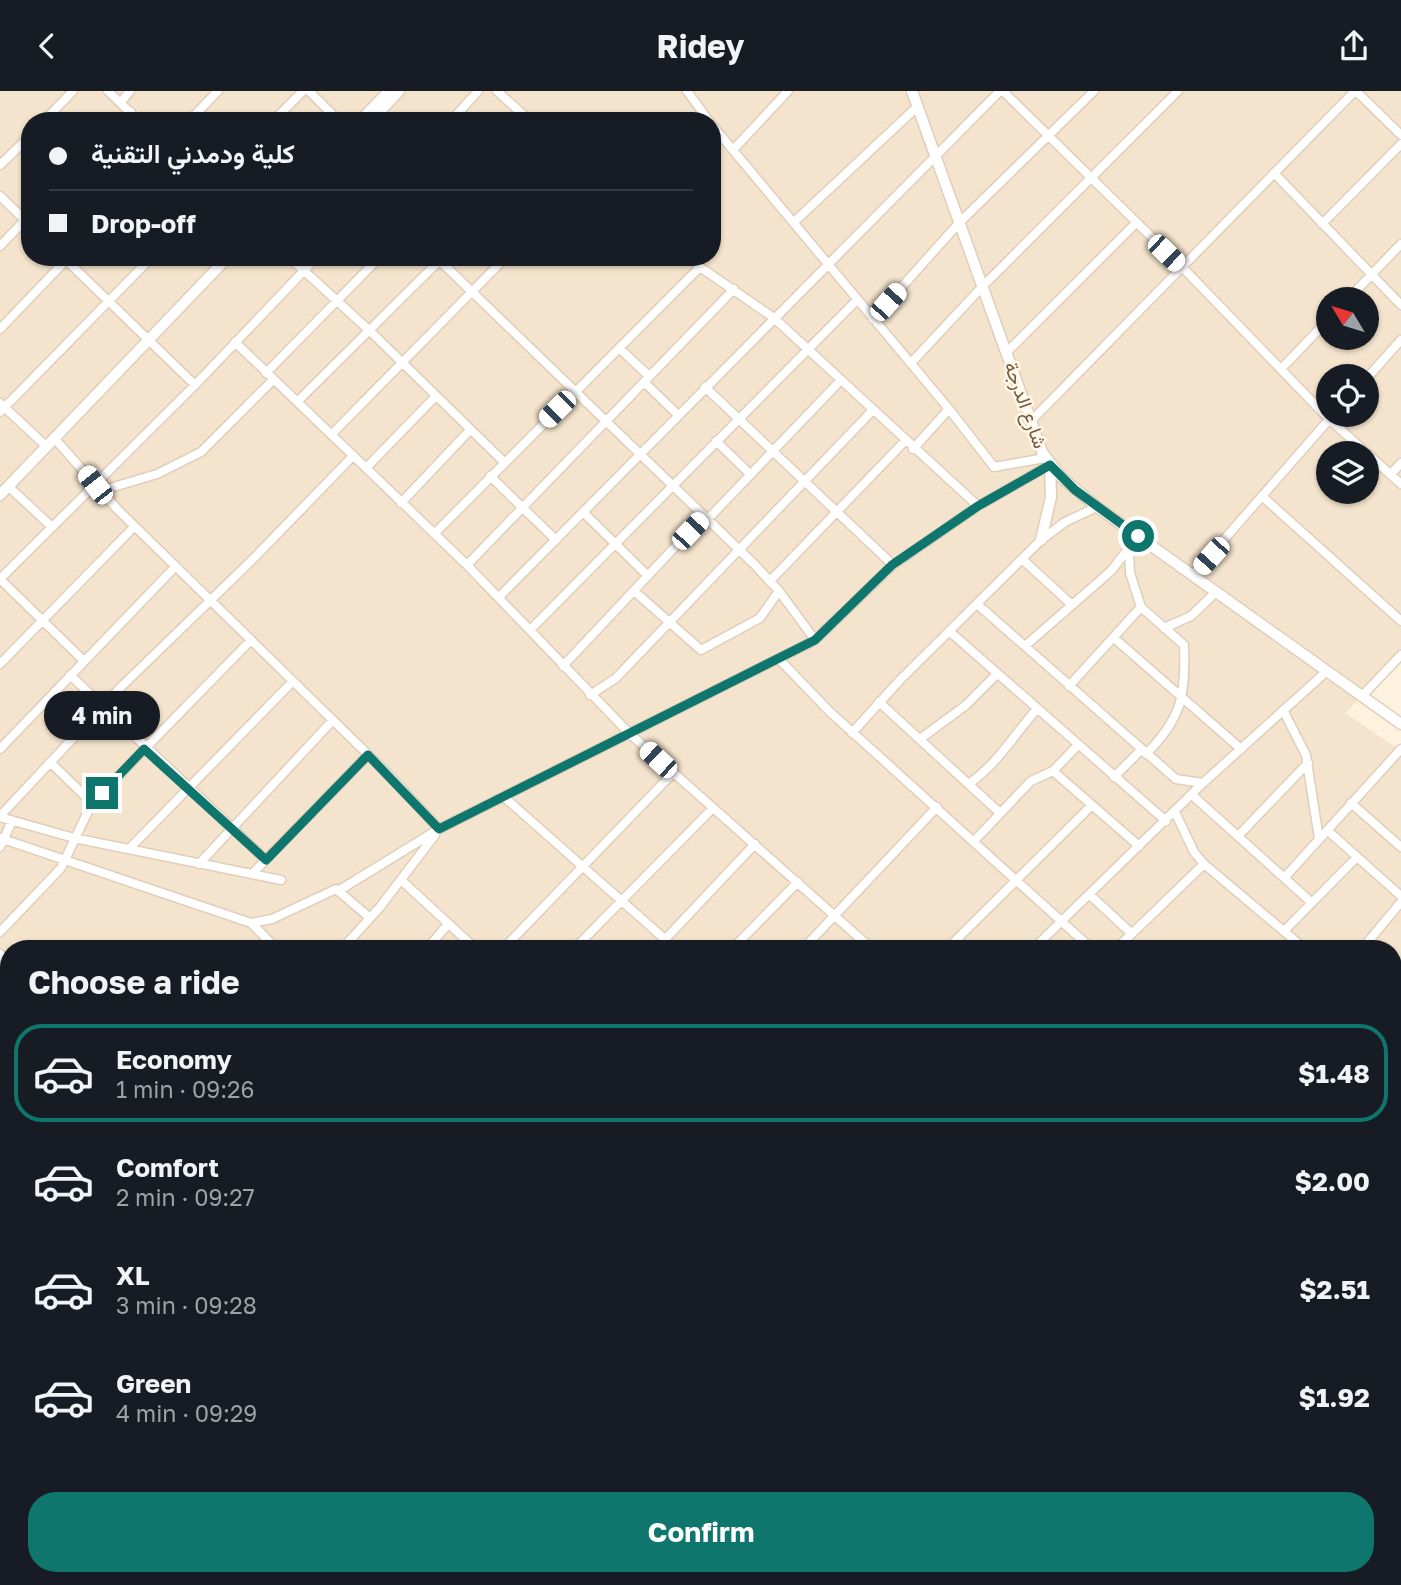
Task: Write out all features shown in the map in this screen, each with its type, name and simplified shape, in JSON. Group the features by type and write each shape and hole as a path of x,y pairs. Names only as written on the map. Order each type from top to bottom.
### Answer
{"street":[{"path":"53,112 73,91"},
{"path":"108,91 131,112"},
{"path":"121,102 130,91"},
{"path":"198,112 218,91"},
{"path":"282,112 303,91"},
{"path":"309,91 330,112"},
{"path":"369,112 389,91"},
{"path":"379,112 399,91"},
{"path":"459,112 478,91"},
{"path":"497,91 520,112"},
{"path":"687,91 703,112"},
{"path":"733,150 788,91"},
{"name":"شارع الدرجة","path":"912,91 1047,462 1097,507 1401,724"},
{"path":"499,597 935,154 1001,91 1182,267 1316,403"},
{"path":"873,319 960,223 1094,91"},
{"path":"911,363 982,287 1092,180 1178,91"},
{"path":"1031,421 1356,91 1401,135"},
{"path":"793,222 918,106"},
{"path":"721,135 949,409 994,467 1047,462"},
{"path":"1322,224 1401,144"},
{"path":"0,165 21,145"},
{"path":"1273,173 1401,305"},
{"path":"0,196 21,214"},
{"path":"1007,352 1136,223"},
{"path":"0,246 21,226"},
{"path":"1359,287 1401,244"},
{"path":"0,329 59,266"},
{"path":"74,266 149,344 195,385"},
{"path":"47,447 2,408 143,266"},
{"path":"149,344 220,266"},
{"path":"0,495 227,266"},
{"path":"299,266 504,462"},
{"path":"84,661 0,579 52,527 97,488 308,266"},
{"path":"266,373 371,266"},
{"path":"297,402 431,266"},
{"path":"447,266 638,456 738,548 779,591 815,640"},
{"path":"331,434 498,266"},
{"path":"434,534 700,267 774,318 978,506"},
{"path":"467,565 734,289"},
{"path":"530,630 857,300"},
{"path":"1281,369 1316,333"},
{"path":"1379,365 1401,340"},
{"path":"235,342 467,565 629,734 862,940"},
{"path":"619,348 678,415"},
{"path":"97,488 157,474 201,452 273,380"},
{"path":"563,666 841,380"},
{"path":"705,387 892,565"},
{"path":"366,468 436,396"},
{"path":"914,449 949,409"},
{"path":"590,695 616,678 873,410"},
{"path":"1193,576 1323,427"},
{"path":"1342,427 1401,484"},
{"path":"401,503 470,430"},
{"path":"55,439 134,527 333,720 439,829"},
{"path":"716,441 750,474"},
{"path":"770,582 905,441"},
{"path":"281,880 74,838 0,817 102,708 353,456"},
{"path":"338,891 439,829 815,640 892,565 1047,462"},
{"path":"1041,540 1051,497 1047,462"},
{"path":"1391,474 1401,463"},
{"path":"490,476 556,540"},
{"path":"9,487 52,527"},
{"path":"1264,497 1401,621"},
{"path":"852,733 879,702 1041,540 1065,522 1097,507"},
{"path":"583,512 648,576"},
{"path":"0,664 134,527"},
{"path":"1025,646 1111,571 1138,536"},
{"path":"1114,777 1168,730 1184,697 1184,643 1141,607 1130,573 1129,549"},
{"path":"1022,559 1071,604"},
{"path":"0,748 175,567"},
{"path":"634,591 699,649 704,649 760,618 779,591"},
{"path":"1164,628 1191,616 1216,592"},
{"path":"977,604 1176,779 1203,783"},
{"path":"1069,686 1141,607"},
{"path":"949,631 1166,821"},
{"path":"1114,638 1241,749"},
{"path":"0,932 67,860 74,838 92,803 251,640"},
{"path":"1362,696 1401,655"},
{"path":"779,659 852,733 1082,940"},
{"path":"1043,940 1203,783 1327,671"},
{"path":"920,739 965,705 997,674"},
{"path":"70,675 144,749 266,860"},
{"path":"129,849 293,681"},
{"path":"879,702 1000,813"},
{"path":"969,784 1003,755 1011,738 1037,709"},
{"path":"1283,711 1308,763 1319,839"},
{"path":"200,865 333,720"},
{"path":"974,841 1031,781 1053,772 1078,745"},
{"path":"1285,877 1401,749"},
{"path":"253,873 368,755"},
{"path":"51,762 92,803"},
{"path":"1239,835 1308,763"},
{"path":"1053,772 1139,846"},
{"path":"512,940 673,774"},
{"path":"1192,795 1311,902"},
{"path":"504,797 665,939 755,844"},
{"path":"1350,803 1401,847"},
{"path":"956,940 1092,805"},
{"path":"811,940 937,807"},
{"path":"583,940 712,809"},
{"path":"1175,812 1194,852 1204,864 1294,940"},
{"path":"12,821 2,842 67,860 251,923 268,940"},
{"path":"350,940 401,880 439,829"},
{"path":"1327,830 1401,897"},
{"path":"1284,931 1357,857"},
{"path":"1124,940 1204,864"},
{"path":"401,880 466,940"},
{"path":"741,940 798,883"},
{"path":"251,923 272,919 334,889 369,917"},
{"path":"1090,895 1131,933"},
{"path":"1369,940 1401,902"},
{"path":"435,940 448,924"}],"shaded area":[{"path":"0,91 1401,91 1401,658 1345,713 1401,751 1401,940 0,940"}],"route":[{"path":"102,793 144,749 266,860 368,755 439,829 815,640 892,565 978,506 1050,465 1075,490 1138,536"}]}
